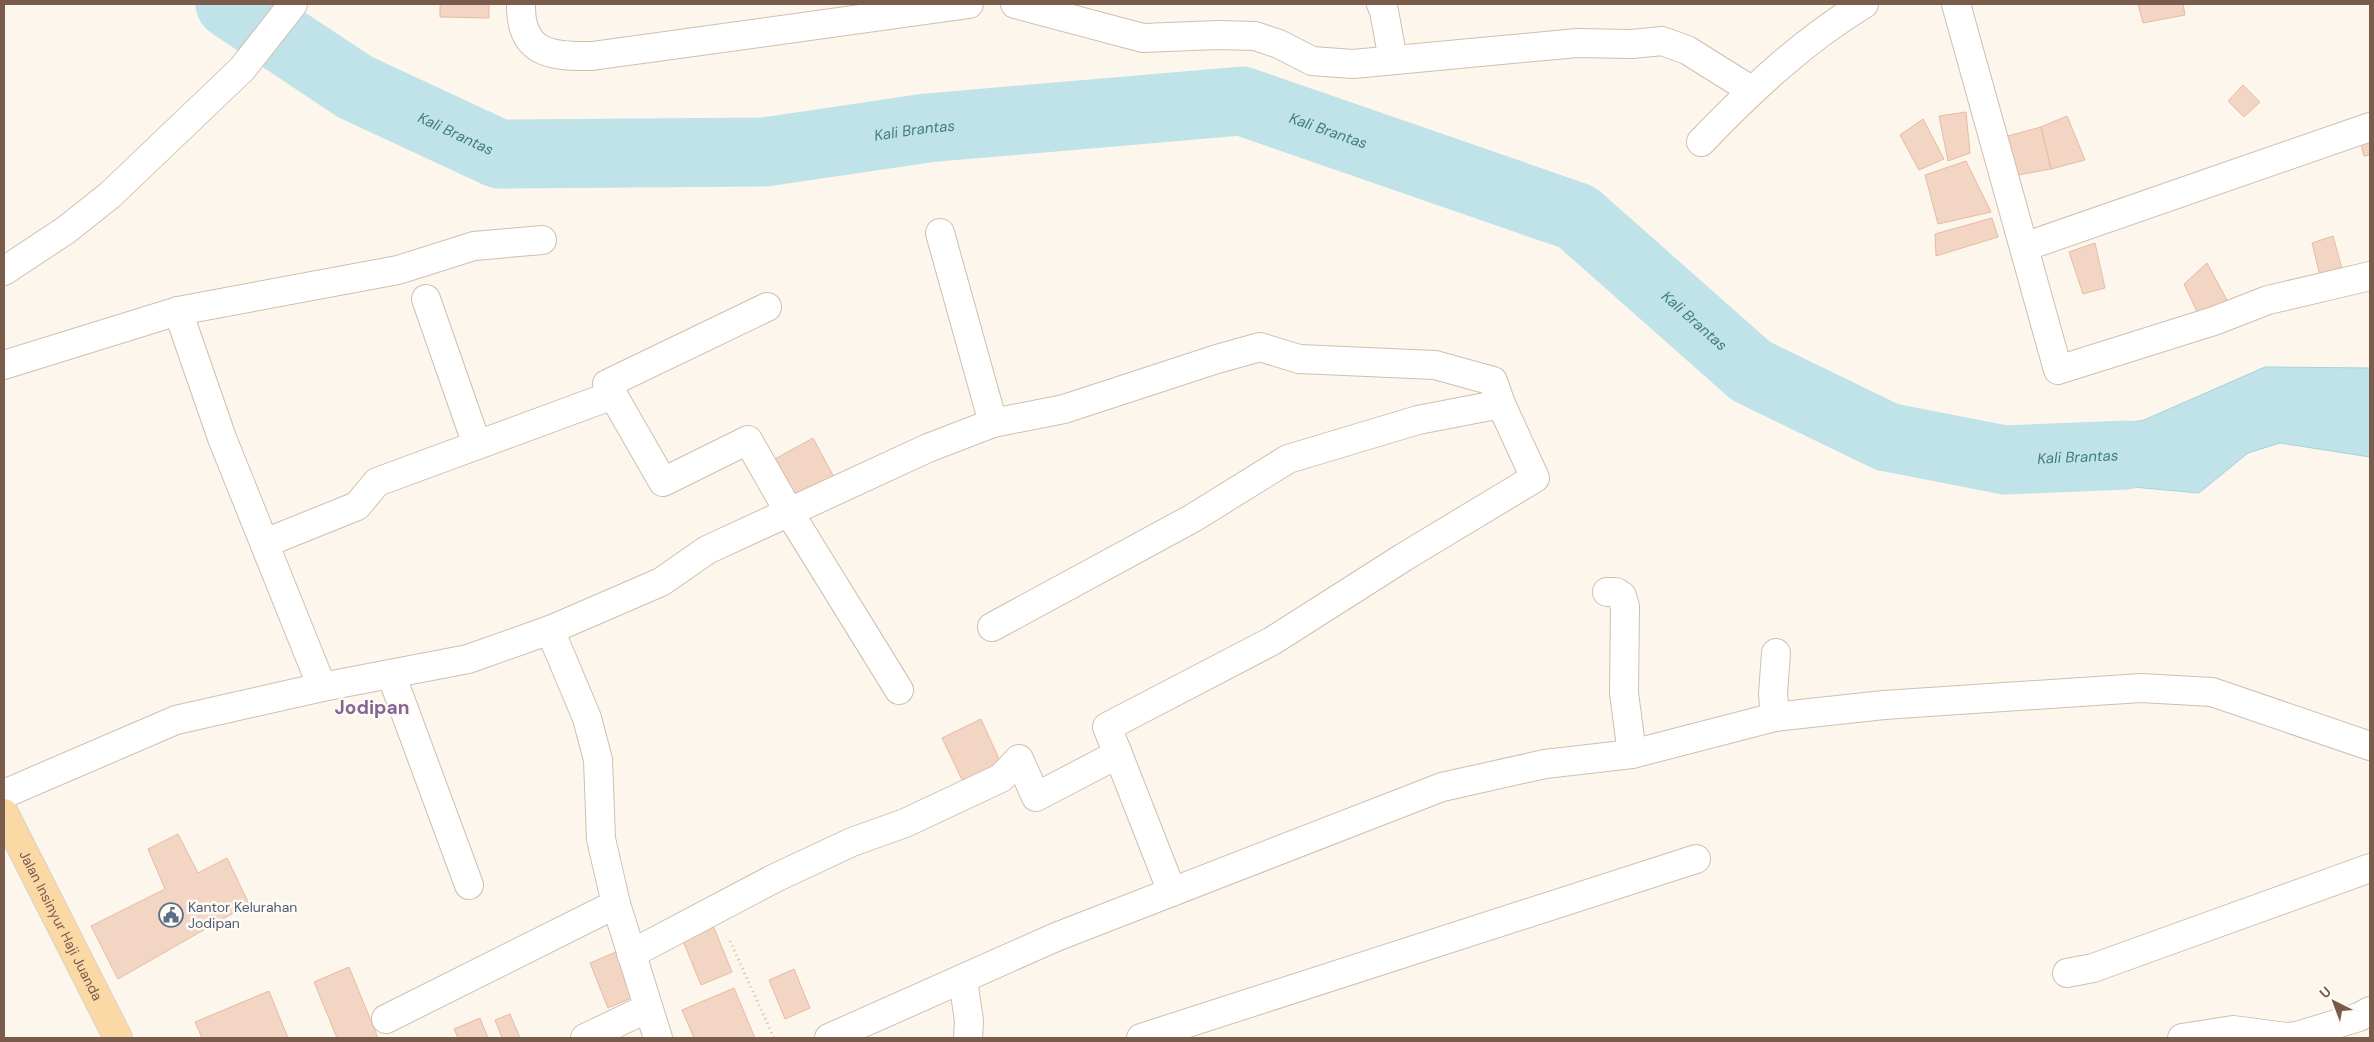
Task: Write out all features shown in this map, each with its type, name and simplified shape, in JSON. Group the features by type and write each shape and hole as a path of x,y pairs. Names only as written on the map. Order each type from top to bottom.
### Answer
{"main road":[{"name":"Jalan Insinyur Haji Juanda","path":"4,813 118,1038"}],"street":[{"path":"4,271 66,230 110,195 242,69 293,4"},
{"path":"521,4 524,31 529,41 542,50 563,57 592,56 969,4"},
{"path":"1015,4 1143,38 1218,35 1254,36 1279,44 1312,61 1353,64 1577,43 1632,44 1662,41 1686,50 1751,90"},
{"path":"1381,4 1393,60"},
{"path":"1702,142 1751,90 1840,18 1864,4"},
{"path":"1956,4 2058,370 2214,321 2268,300 2370,276"},
{"path":"2024,247 2370,127"},
{"path":"940,233 993,423"},
{"path":"4,366 178,311 398,270 474,246 542,240"},
{"path":"426,299 476,446"},
{"path":"767,307 607,384 663,482 748,440 789,512 899,690"},
{"path":"178,311 222,438 322,687"},
{"path":"4,794 176,720 322,687 468,659 550,630 660,582 707,550 928,448 993,423 1064,409 1136,384 1260,348 1299,359 1435,365 1493,381 1501,404 1535,478 1404,556 1272,641 1107,727 1172,892"},
{"path":"265,543 357,506 377,482 613,395"},
{"path":"992,627 1193,518 1288,459 1418,420 1501,404"},
{"path":"1607,592 1616,592 1622,596 1625,607 1624,693 1632,754"},
{"path":"550,630 587,718 598,760 601,839 616,904 658,1038"},
{"path":"1776,653 1773,694 1776,717"},
{"path":"392,674 469,885"},
{"path":"829,1038 1056,937 1442,786 1545,764 1632,754 1776,717 1884,705 2141,688 2190,690 2212,692 2370,746"},
{"path":"631,954 715,908 852,842 905,823 1000,778 1019,759 1036,797 1118,754"},
{"path":"1141,1038 1696,859"},
{"path":"2067,973 2093,968 2370,868"},
{"path":"386,1019 616,904"},
{"path":"963,980 970,1021 968,1038"},
{"path":"585,1038 648,1008"},
{"path":"2182,1038 2233,1030 2248,1034 2297,1036 2360,1017 2370,1011"}],"path":[{"path":"715,908 774,1038"}],"water":[{"path":"2265,367 2370,368 2370,457 2280,443 2248,453 2199,493 2034,478 2029,439 2144,420"}],"building":[{"path":"440,4 489,4 489,18 440,17"},
{"path":"2138,4 2183,4 2185,15 2143,23"},
{"path":"2243,85 2260,102 2244,117 2228,101"},
{"path":"1966,112 1970,153 1948,161 1939,116"},
{"path":"2067,116 2085,160 2051,169 2041,127"},
{"path":"1923,119 1944,159 1919,170 1900,135"},
{"path":"2041,127 2051,169 2013,176 2004,137"},
{"path":"2370,135 2370,155 2364,156 2359,138"},
{"path":"1966,161 1991,212 1938,224 1925,175"},
{"path":"1992,218 1998,237 1936,256 1935,234"},
{"path":"2333,236 2344,276 2321,280 2312,243"},
{"path":"2095,243 2105,288 2083,294 2069,252"},
{"path":"2207,263 2228,302 2201,320 2184,284"},
{"path":"813,438 835,479 788,506 764,465"},
{"path":"981,719 1004,770 966,788 942,738"},
{"name":"Kantor Kelurahan Jodipan","path":"178,834 198,873 227,858 249,904 118,979 91,926 165,889 148,849"},
{"path":"712,923 732,972 701,985 681,936"},
{"path":"623,949 641,994 608,1008 590,963"},
{"path":"349,967 378,1038 337,1038 314,982"},
{"path":"794,969 810,1008 785,1019 769,980"},
{"path":"734,988 755,1038 694,1038 682,1010"},
{"path":"269,991 288,1038 202,1038 195,1022"},
{"path":"510,1014 520,1038 502,1038 495,1020"},
{"path":"480,1018 488,1038 458,1038 454,1029"}],"waterway":[{"name":"Kali Brantas","path":"230,4 355,87 499,154 764,152 927,128 1242,101 1577,217 1751,371 1887,437 2005,460 2127,455"}],"place":[{"name":"Kantor Kelurahan Jodipan","path":"171,915"}],"district":[{"name":"Jodipan","path":"372,707"}]}
